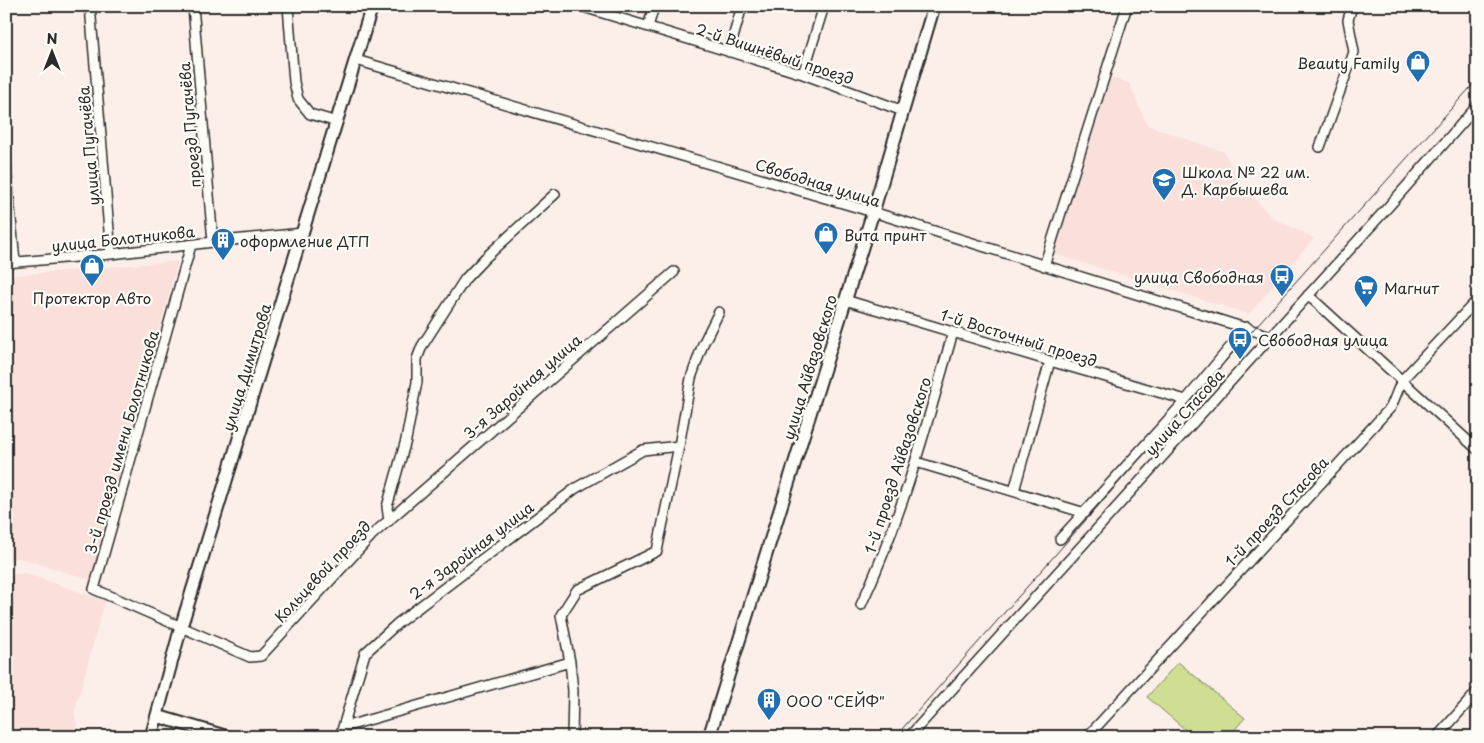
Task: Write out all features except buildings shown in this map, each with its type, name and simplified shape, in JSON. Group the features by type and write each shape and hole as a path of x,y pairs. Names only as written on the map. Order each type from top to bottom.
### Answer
{"street":[{"name":"улица Пугачёва","path":"90,6 111,254"},
{"name":"проезд Пугачёва","path":"193,6 213,242"},
{"path":"288,6 294,82 298,100 310,114 337,122"},
{"name":"улица Димитрова","path":"150,737 181,627 372,6"},
{"name":"2-й Вишнёвый проезд","path":"580,6 803,74 903,111"},
{"path":"648,27 654,6"},
{"path":"729,52 742,6"},
{"path":"803,74 824,6"},
{"name":"улица Айвазовского","path":"709,737 873,212 934,6"},
{"path":"1044,266 1127,6"},
{"path":"1320,147 1354,52 1348,20 1352,6"},
{"name":"Свободная улица","path":"356,60 873,212 1247,327 1270,336"},
{"name":"улица Стасова","path":"910,737 1073,558 1478,105"},
{"path":"6,164 10,263"},
{"name":"Кольцевой проезд","path":"94,589 250,657 261,656 373,534 389,521 387,507 406,440 417,382 417,359 422,346 465,279 485,258 555,194"},
{"name":"улица Болотникова","path":"10,263 303,233"},
{"name":"3-й проезд имени Болотникова","path":"94,589 191,245"},
{"name":"3-я Заройная улица","path":"389,521 674,272"},
{"path":"1308,295 1478,450"},
{"name":"1-й проезд Стасова","path":"1087,737 1391,407 1402,380 1478,299"},
{"name":"1-й Восточный проезд","path":"845,300 1186,400"},
{"path":"572,737 573,691 570,662 561,614 577,590 657,551 691,378 703,344 719,312"},
{"name":"улица Стасова","path":"1060,539 1186,400 1247,327"},
{"name":"1-й проезд Айвазовского","path":"861,605 875,577 916,462 953,332"},
{"path":"1014,491 1050,361"},
{"name":"2-я Заройная улица","path":"340,737 365,653 398,623 576,488 643,450 679,446"},
{"path":"916,462 1085,513"},
{"path":"344,728 570,662"},
{"path":"1437,737 1478,691"},
{"path":"157,716 195,732 228,737"}],"shaded area":[{"name":"Школа № 22 им. Д. Карбышева","path":"1111,78 1129,83 1147,125 1224,152 1241,184 1273,218 1314,238 1249,314 1054,254"},
{"path":"178,261 91,580 20,558 6,560 6,276"},
{"path":"25,573 105,601 74,713 80,737 6,737 6,575"}],"green space":[{"path":"1178,662 1245,718 1228,737 1194,737 1147,697"}],"tram line":[{"path":"895,737 1282,297 1478,79"}],"place":[{"name":"Beauty Family","path":"1418,83"},
{"name":"Школа № 22 им. Д. Карбышева","path":"1164,201"},
{"name":"Вита принт","path":"826,255"},
{"name":"оформление ДТП","path":"223,261"},
{"name":"Протектор Авто","path":"92,287"},
{"name":"улица Свободная","path":"1282,297"},
{"name":"Магнит","path":"1366,308"},
{"name":"Свободная улица","path":"1240,360"},
{"name":"ООО \"СЕЙФ\"","path":"769,721"}]}
